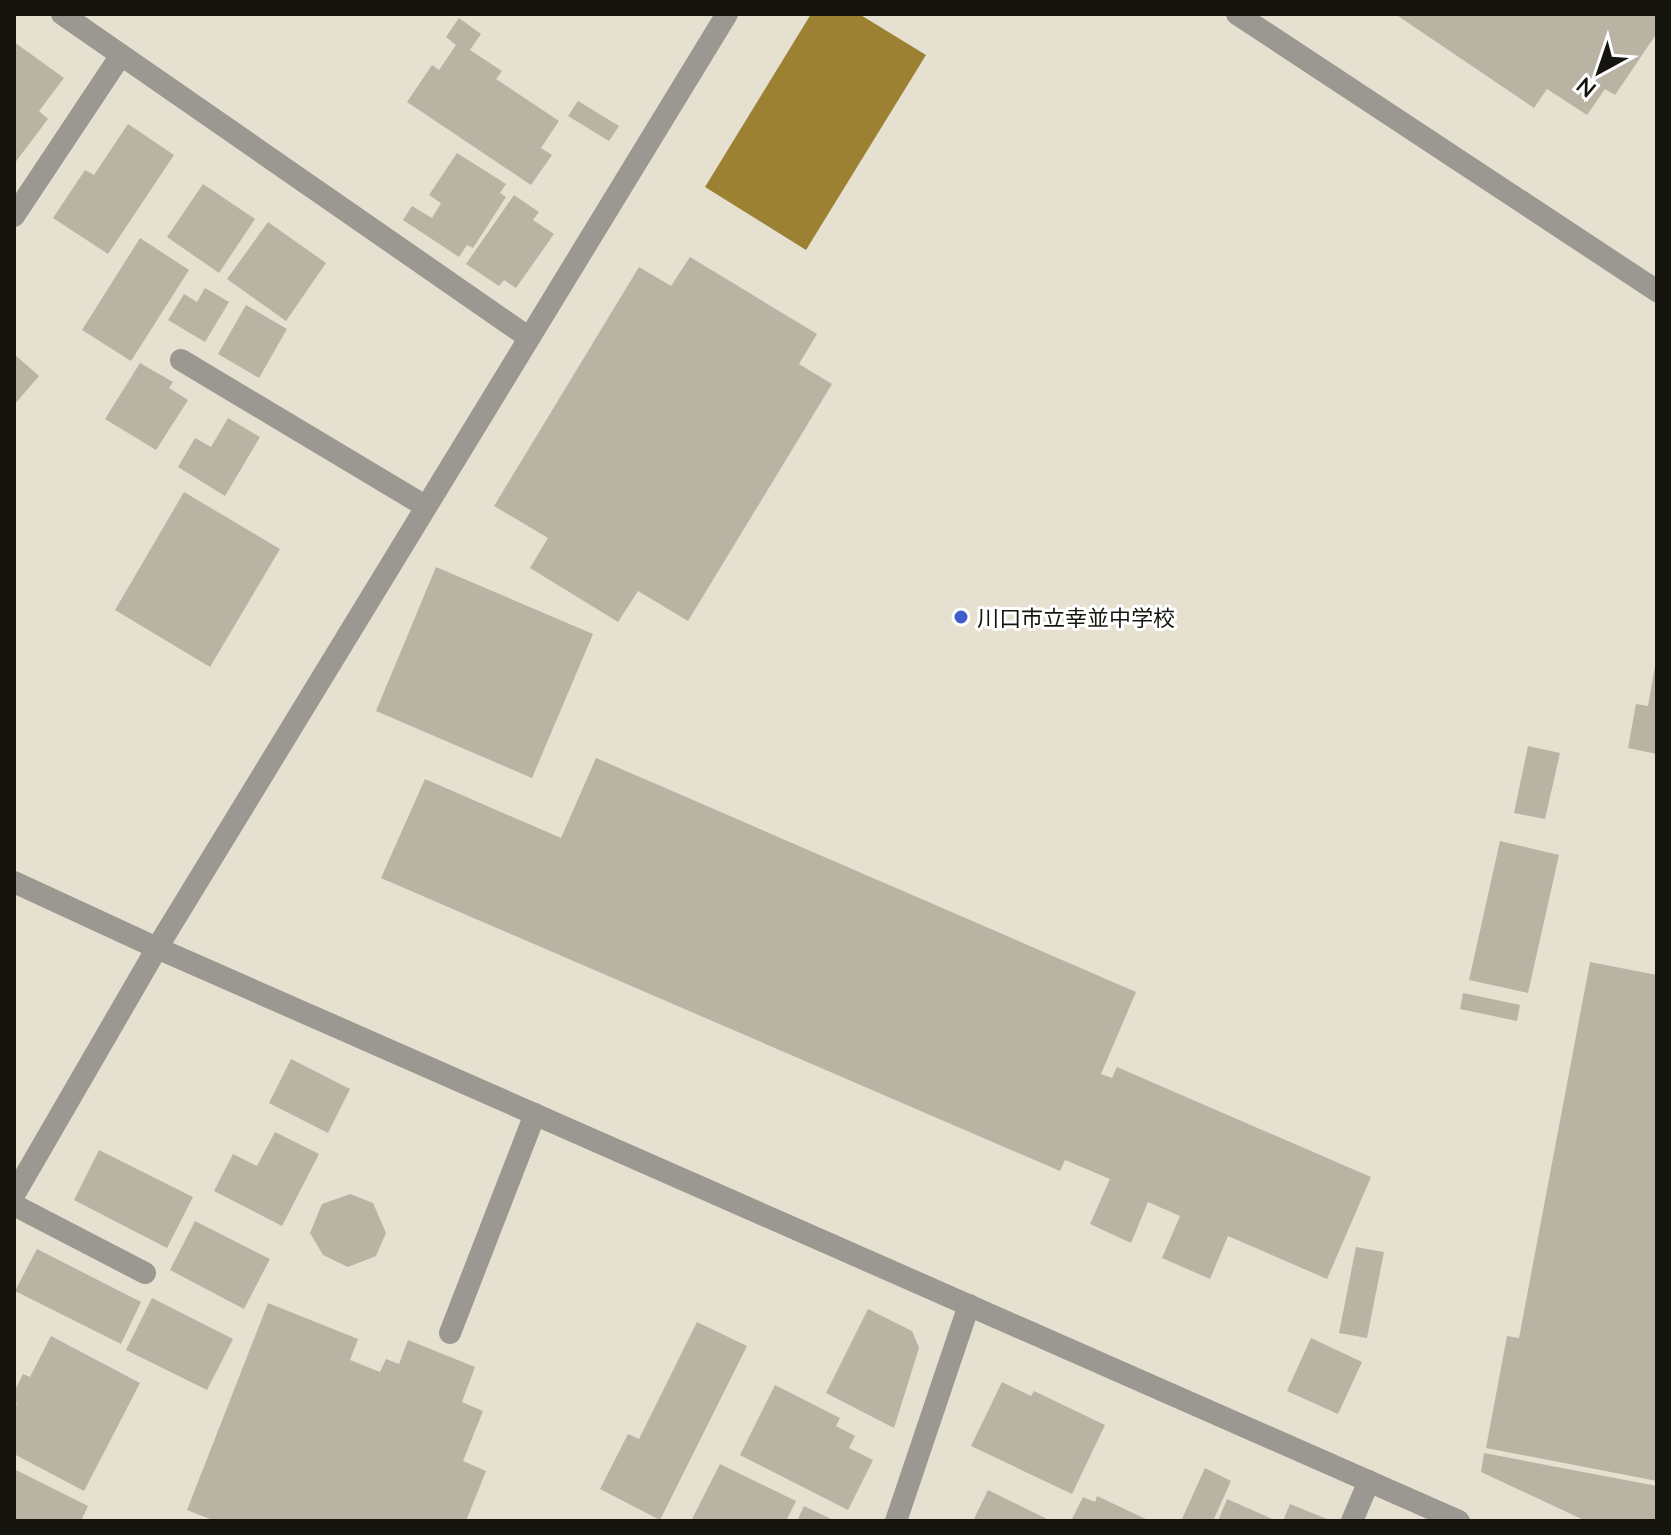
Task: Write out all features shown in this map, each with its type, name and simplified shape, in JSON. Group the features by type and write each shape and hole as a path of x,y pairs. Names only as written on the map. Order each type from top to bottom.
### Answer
{"street":[{"path":"62,14 528,337"},
{"path":"14,1195 157,948 727,14"},
{"path":"1237,14 1657,291"},
{"path":"14,216 121,55"},
{"path":"181,360 425,506"},
{"path":"14,882 157,948 1459,1521"},
{"path":"450,1333 535,1114"},
{"path":"14,1205 145,1273"},
{"path":"896,1521 969,1305"},
{"path":"1352,1521 1369,1481"}],"shaded area":[{"path":"811,14 859,14 926,55 806,250 705,187"}],"building":[{"path":"1395,14 1657,14 1657,33 1615,95 1605,89 1587,115 1547,89 1534,108"},
{"path":"459,18 481,34 470,50 502,71 496,79 559,121 541,148 552,155 531,185 407,102 432,65 439,70 456,45 446,37"},
{"path":"14,42 64,78 39,111 48,119 14,164"},
{"path":"578,101 619,126 609,141 568,116"},
{"path":"128,124 174,155 108,254 53,218 85,170 94,175"},
{"path":"457,153 506,184 500,193 506,197 473,248 467,245 459,257 403,220 412,206 432,218 441,203 429,195"},
{"path":"203,184 255,219 219,273 167,237"},
{"path":"514,195 539,212 533,220 554,234 516,288 504,280 499,286 466,264"},
{"path":"268,222 326,263 286,321 227,279"},
{"path":"140,238 189,270 131,361 82,330"},
{"path":"690,257 817,334 799,364 832,384 688,621 638,591 618,622 530,568 548,538 494,506 639,267 671,286"},
{"path":"205,288 229,302 205,342 168,320 184,294 197,302"},
{"path":"246,305 287,329 259,378 218,354"},
{"path":"14,354 39,376 14,405"},
{"path":"140,363 173,382 169,388 188,400 156,450 105,419"},
{"path":"228,418 260,437 225,496 178,467 195,438 211,447"},
{"path":"184,492 280,549 210,667 115,610"},
{"path":"436,567 593,634 532,778 376,711"},
{"path":"1655,666 1657,754 1628,748 1636,704 1648,706"},
{"path":"1528,746 1560,753 1545,819 1514,813"},
{"path":"596,758 1136,992 1101,1074 1112,1078 1117,1067 1371,1177 1327,1279 1228,1236 1210,1279 1162,1258 1180,1216 1148,1202 1131,1243 1090,1224 1110,1179 1065,1160 1060,1171 381,878 425,779 561,838"},
{"path":"1500,841 1559,855 1528,993 1469,980"},
{"path":"1590,962 1657,975 1657,1481 1486,1448 1507,1336 1519,1338"},
{"path":"1463,993 1520,1005 1517,1021 1460,1009"},
{"path":"291,1059 350,1089 328,1133 269,1103"},
{"path":"275,1132 319,1154 282,1226 214,1191 233,1154 257,1166"},
{"path":"99,1150 193,1197 167,1248 74,1200"},
{"path":"350,1194 373,1203 386,1233 376,1256 348,1267 323,1255 310,1233 322,1204"},
{"path":"195,1221 270,1259 244,1309 170,1270"},
{"path":"1356,1247 1384,1252 1367,1338 1339,1333"},
{"path":"37,1249 141,1302 121,1344 15,1291"},
{"path":"152,1298 233,1339 207,1390 126,1350"},
{"path":"268,1303 358,1339 350,1360 380,1372 386,1359 399,1364 408,1340 475,1367 462,1402 483,1411 463,1461 486,1471 466,1521 215,1521 187,1510"},
{"path":"868,1309 912,1331 919,1348 894,1428 826,1393"},
{"path":"697,1322 747,1346 660,1520 600,1489 628,1434 639,1439"},
{"path":"51,1336 140,1383 84,1491 14,1454 14,1409 17,1404 14,1403 14,1392 23,1374 30,1377"},
{"path":"1311,1338 1362,1362 1338,1414 1287,1391"},
{"path":"1002,1382 1031,1396 1034,1391 1105,1425 1072,1494 971,1446"},
{"path":"775,1385 840,1418 836,1426 855,1436 849,1448 873,1460 848,1510 740,1455"},
{"path":"1484,1453 1657,1486 1657,1521 1586,1521 1481,1472"},
{"path":"720,1464 796,1501 786,1521 691,1521"},
{"path":"1205,1468 1231,1481 1213,1521 1181,1521"},
{"path":"14,1469 88,1506 81,1521 14,1521"},
{"path":"988,1490 1051,1521 973,1521"},
{"path":"1097,1496 1150,1521 1071,1521 1083,1497 1095,1502"},
{"path":"1227,1499 1277,1521 1218,1521"},
{"path":"1290,1504 1327,1519 1283,1521"},
{"path":"804,1506 835,1521 797,1521"}],"place":[{"name":"川口市立幸並中学校","path":"961,617"}]}
